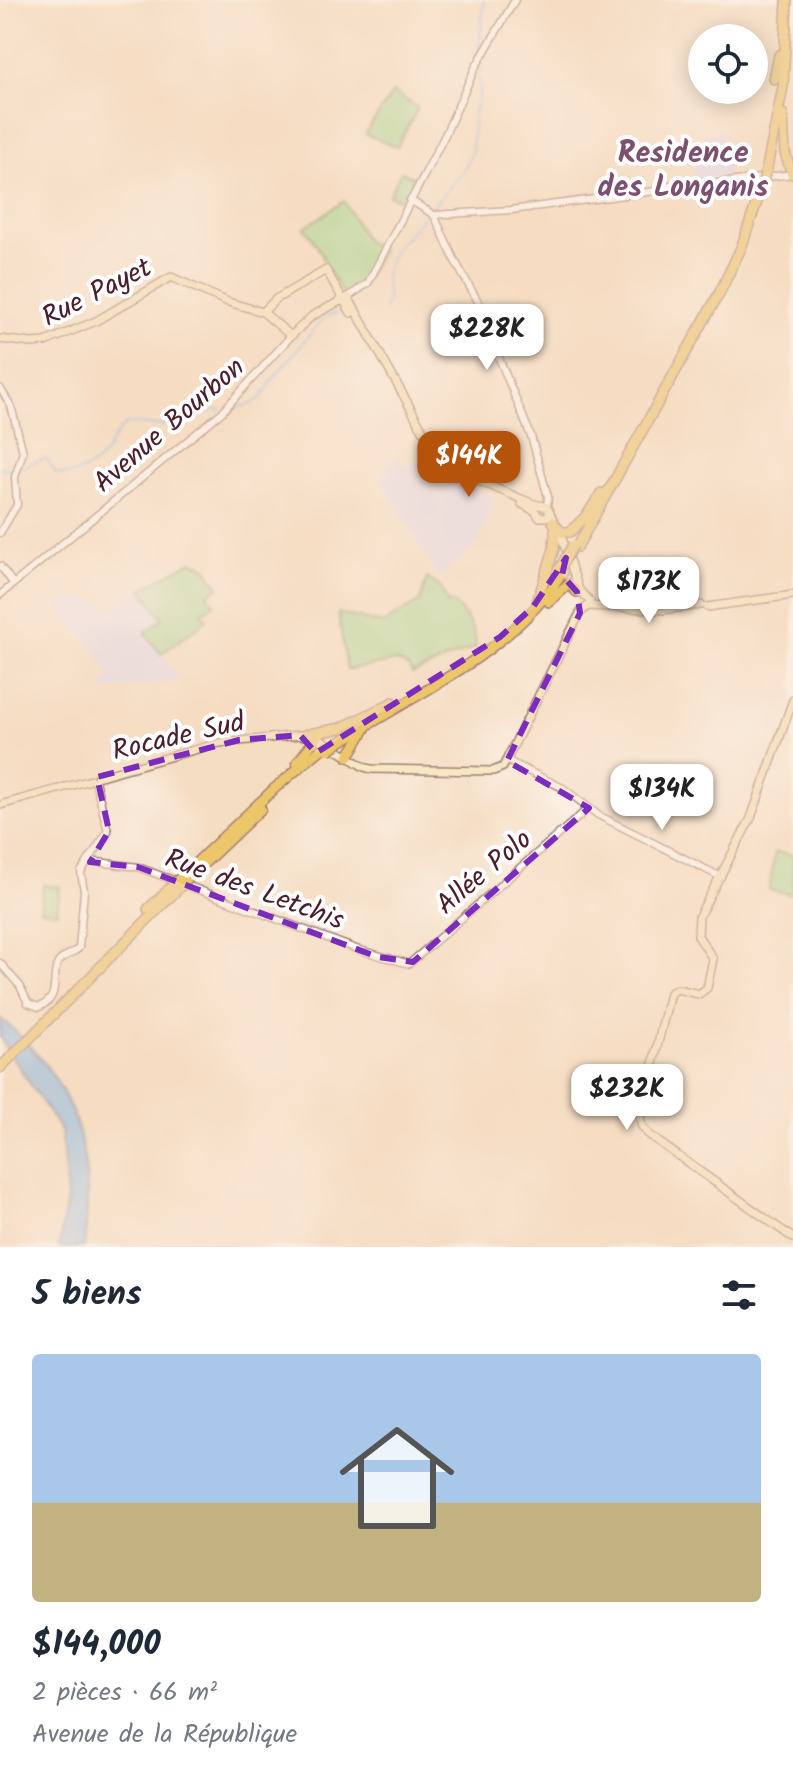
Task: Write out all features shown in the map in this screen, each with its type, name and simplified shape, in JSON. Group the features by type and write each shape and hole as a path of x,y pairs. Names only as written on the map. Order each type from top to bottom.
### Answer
{"highway":[{"path":"765,166 779,83 785,0"},
{"path":"785,0 783,139 793,174"},
{"path":"774,79 782,40"},
{"path":"583,537 733,266 758,193 783,87"},
{"path":"770,95 774,103 771,135"},
{"path":"546,513 563,533 573,530 588,514 712,297 758,193"},
{"path":"614,499 613,491 642,430"},
{"path":"471,662 503,640 544,601 607,483"},
{"path":"575,546 600,513 607,510"},
{"path":"537,602 554,549 546,513"},
{"path":"243,818 337,740 393,702 485,648 520,620 561,571"},
{"path":"337,740 504,643 567,585 572,584 584,603"},
{"path":"306,751 302,735 341,728 393,702"},
{"path":"351,756 362,732 371,722"},
{"path":"0,1068 288,773 317,737"},
{"path":"185,877 327,748"},
{"path":"0,1060 42,1022"}],"main road":[{"path":"263,312 276,299 326,270 346,298 426,437 446,462 460,473 546,513 584,603 508,761 496,770 371,769 317,737"},
{"name":"Rue Payet","path":"0,339 45,342 96,321 171,277 228,302 263,312 291,336"},
{"name":"Avenue Bourbon","path":"291,336 312,316 346,298"},
{"path":"584,603 663,610 793,595"},
{"path":"793,700 751,818 699,916 697,930 713,959 712,974 705,991 693,994 677,989 670,993 640,1118 642,1127 649,1135 793,1238"},
{"name":"Rocade Sud","path":"0,805 219,743 302,735 317,737"}],"street":[{"path":"346,298 368,283 479,62 515,0"},
{"path":"409,203 431,212 511,210 793,174"},
{"path":"431,212 480,305 531,436 546,493 546,513"},
{"name":"Avenue Bourbon","path":"9,582 225,410 291,336"},
{"path":"492,342 500,337"},
{"path":"0,388 11,406 23,452 15,477 17,505 0,533"},
{"path":"0,566 9,582"},
{"path":"508,761 563,788 589,808 635,835 721,877"},
{"path":"0,963 20,986 31,1006 39,1007 47,1003 56,984 58,964 80,946 84,891 81,872 108,831 94,779"},
{"name":"Allée Polo","path":"405,964 416,959 589,808"},
{"name":"Rue des Letchis","path":"89,861 138,867 311,933 405,964"}],"highlighted area":[{"path":"566,558 562,575 577,592 580,613 507,761 589,808 413,962 378,957 138,867 90,862 109,831 97,777 239,740 300,735 316,753 500,637 533,607"}],"shaded area":[{"path":"723,131 728,174 722,178 694,182 695,148 707,133"},
{"path":"429,450 438,465 448,473 491,495 492,499 484,529 475,545 457,565 448,562 452,569 438,575 380,480 384,477 379,470 399,458 406,467"},
{"path":"140,588 164,620 146,633 179,680 101,691 109,680 107,668 58,603 70,598 90,600 105,607 115,605"}],"green space":[{"path":"393,92 418,108 397,147 365,134"},
{"path":"401,171 418,180 405,202 389,195"},
{"path":"344,201 366,241 382,250 362,285 345,296 304,228"},
{"path":"192,561 206,568 219,587 208,594 214,604 202,613 207,620 161,654 145,633 163,619 142,589"},
{"path":"427,578 441,588 448,604 452,602 465,616 476,647 412,674 409,667 396,661 347,670 338,613 383,624 420,601"},
{"path":"775,852 793,855 793,894 769,890"},
{"path":"43,885 60,887 57,912 40,910"}],"water":[{"path":"0,1018 47,1067 75,1120 87,1180 84,1247 59,1247 67,1199 61,1131 0,1038"}],"waterway":[{"path":"478,59 484,0"},
{"path":"384,309 388,302 385,275 394,250 462,173 472,153 473,117 480,93 479,65"},
{"path":"227,410 252,404 262,397 320,322 329,315 339,313"},
{"path":"20,468 46,458 56,473 75,473 99,460 126,424 172,425 221,409"},
{"path":"0,467 14,470"}],"district":[{"name":"Residence des Longanis","path":"683,169"}]}
